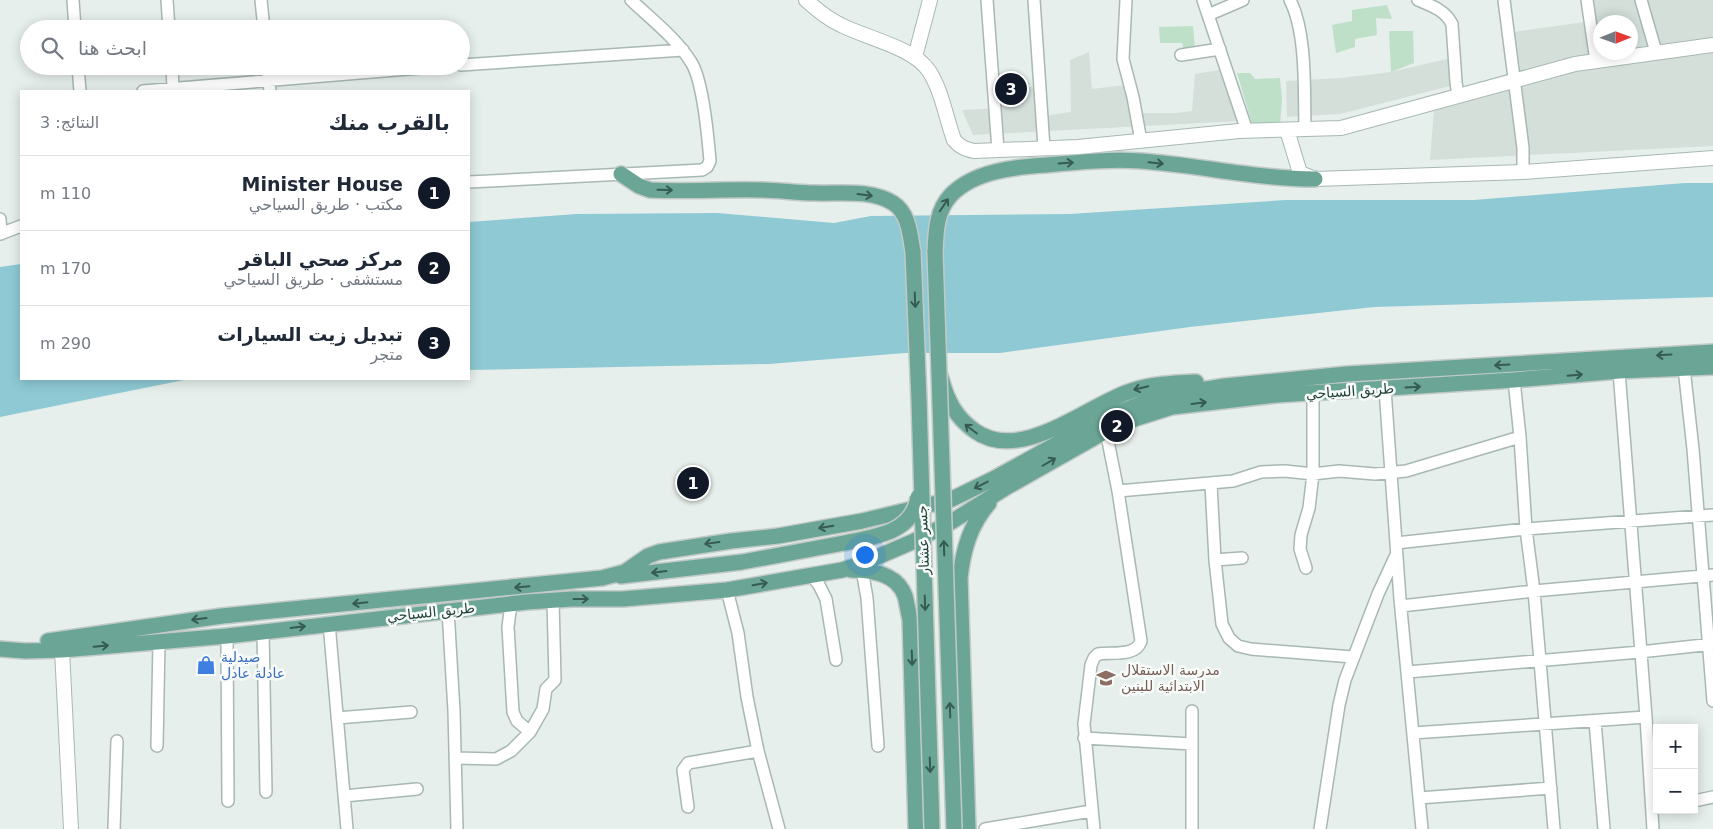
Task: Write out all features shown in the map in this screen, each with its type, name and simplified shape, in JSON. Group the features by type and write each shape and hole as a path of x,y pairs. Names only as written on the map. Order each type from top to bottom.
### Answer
{"main road":[{"name":"جسر عشتار","path":"954,829 934,252 939,212 951,195 967,183 1004,169 1026,166 1107,160 1142,161 1256,175 1315,178"},
{"name":"جسر عشتار","path":"621,174 639,186 650,190 762,190 817,194 860,194 877,197 894,204 900,208 904,216 913,252 932,829"},
{"name":"طريق السياحي","path":"0,649 222,616 602,578 625,572 648,556 659,552 778,536 870,519 950,500 1102,419 1148,401 1195,391 1224,386 1347,374 1713,352"},
{"path":"937,354 946,394 954,411 966,425 979,434 996,440 1010,441 1023,439 1055,428 1131,390 1152,386 1347,374"},
{"name":"طريق السياحي","path":"0,649 25,651 62,650 227,636 448,610 553,600 623,598 727,590 861,567 948,524 1007,487 1106,431 1172,407 1269,396 1514,380 1619,370 1713,367"},
{"path":"1384,372 1384,388"},
{"path":"602,578 742,562 844,543 894,530 904,524 912,515 917,505 921,471"},
{"path":"968,829 960,578 962,558 976,519 988,504 1007,487"},
{"path":"861,567 883,574 895,581 904,594 910,619 916,829"}],"street":[{"path":"73,0 74,20"},
{"path":"167,0 168,20"},
{"path":"260,0 263,20"},
{"path":"470,182 702,170 707,167 710,161 697,74 692,63 682,50 631,0"},
{"path":"806,0 841,26 915,57 928,70 934,82 952,133 959,146 974,151 1078,147 1247,131 1341,128 1576,64 1713,44"},
{"path":"915,57 930,0"},
{"path":"987,0 998,150"},
{"path":"1034,0 1044,148"},
{"path":"1126,0 1123,59 1133,97 1141,141"},
{"path":"1203,0 1247,131"},
{"path":"1208,15 1243,0"},
{"path":"1290,0 1297,17 1302,53 1305,129"},
{"path":"1418,0 1443,12 1448,16 1452,24 1458,96"},
{"path":"1504,0 1523,148 1523,172"},
{"path":"1587,0 1596,61"},
{"path":"1640,0 1656,52"},
{"path":"1181,55 1220,49"},
{"path":"470,64 682,50"},
{"path":"79,75 80,90"},
{"path":"172,75 173,89"},
{"path":"158,90 269,86 366,75"},
{"path":"1286,130 1300,173 1315,178 1523,172 1713,158"},
{"path":"0,220 0,234 20,226"},
{"path":"1684,368 1698,516 1708,575 1713,701"},
{"path":"1619,370 1640,652 1653,796"},
{"path":"1514,380 1554,829"},
{"path":"1384,388 1396,548 1422,829"},
{"path":"1306,568 1300,549 1301,535 1309,508 1313,474 1313,393"},
{"path":"1094,829 1084,738 1085,706 1091,665 1098,654 1134,650 1141,641 1118,491 1106,431"},
{"path":"1118,491 1234,481 1261,472 1313,474 1339,471 1391,473 1406,471 1520,436"},
{"path":"1211,484 1215,560 1222,624 1229,638 1238,646 1251,649 1353,657"},
{"path":"1396,548 1526,529 1713,515"},
{"path":"1320,829 1340,705 1353,657 1396,548"},
{"path":"1215,560 1242,558"},
{"path":"861,567 867,598 878,746"},
{"path":"811,575 826,599 836,660"},
{"path":"1401,606 1534,591 1708,575"},
{"path":"727,590 738,633 747,697 758,751 777,829"},
{"path":"455,758 486,760 504,756 520,744 530,732 543,709 546,689 555,680 553,600"},
{"path":"511,604 508,627 513,712 516,721 530,732"},
{"path":"448,610 457,829"},
{"path":"329,624 347,829"},
{"path":"263,631 266,792"},
{"path":"227,636 228,801"},
{"path":"157,746 159,641"},
{"path":"1408,672 1711,644"},
{"path":"62,650 71,829"},
{"path":"1192,711 1192,829"},
{"path":"337,718 412,712"},
{"path":"1413,734 1646,717"},
{"path":"1595,720 1604,829"},
{"path":"1084,738 1192,744"},
{"path":"114,829 117,741"},
{"path":"688,807 683,770 688,763 758,751"},
{"path":"1419,798 1551,788"},
{"path":"344,796 417,790"},
{"path":"1698,800 1713,797"},
{"path":"985,829 1091,811"},
{"path":"1653,829 1654,814"}],"shaded area":[{"path":"1588,0 1713,0 1713,146 1430,160 1434,111 1520,67 1514,32 1592,21"},
{"path":"1089,52 1092,89 1133,84 1137,113 1192,111 1195,74 1225,69 1239,121 973,135 962,110 1000,108 995,88 1039,87 1037,117 1071,112 1070,60"},
{"path":"1451,58 1450,86 1340,114 1287,117 1286,81 1341,78 1391,72"}],"green space":[{"path":"1387,5 1392,19 1376,18 1377,35 1355,39 1355,47 1336,53 1332,25 1352,21 1352,10"},
{"path":"1193,26 1195,48 1184,50 1182,43 1160,43 1159,27"},
{"path":"1389,31 1413,31 1414,63 1391,72"},
{"path":"1237,73 1250,73 1255,79 1280,78 1282,98 1280,126 1253,127"}],"water":[{"path":"1685,183 1713,183 1713,297 1374,307 1190,327 1000,353 905,353 769,364 470,370 470,222 577,214 717,213 834,223 871,216 1070,214 1286,200 1474,200"},
{"path":"20,264 20,380 184,380 0,417 0,267"}],"place":[{"name":"تبديل زيت السيارات","path":"1011,89"},
{"name":"مركز صحي الباقر","path":"1117,426"},
{"name":"Minister House","path":"693,483"},
{"name":"صيدلية عادلة عادل","path":"206,665"},
{"name":"مدرسة الاستقلال الابتدائية للبنين","path":"1106,678"}]}
